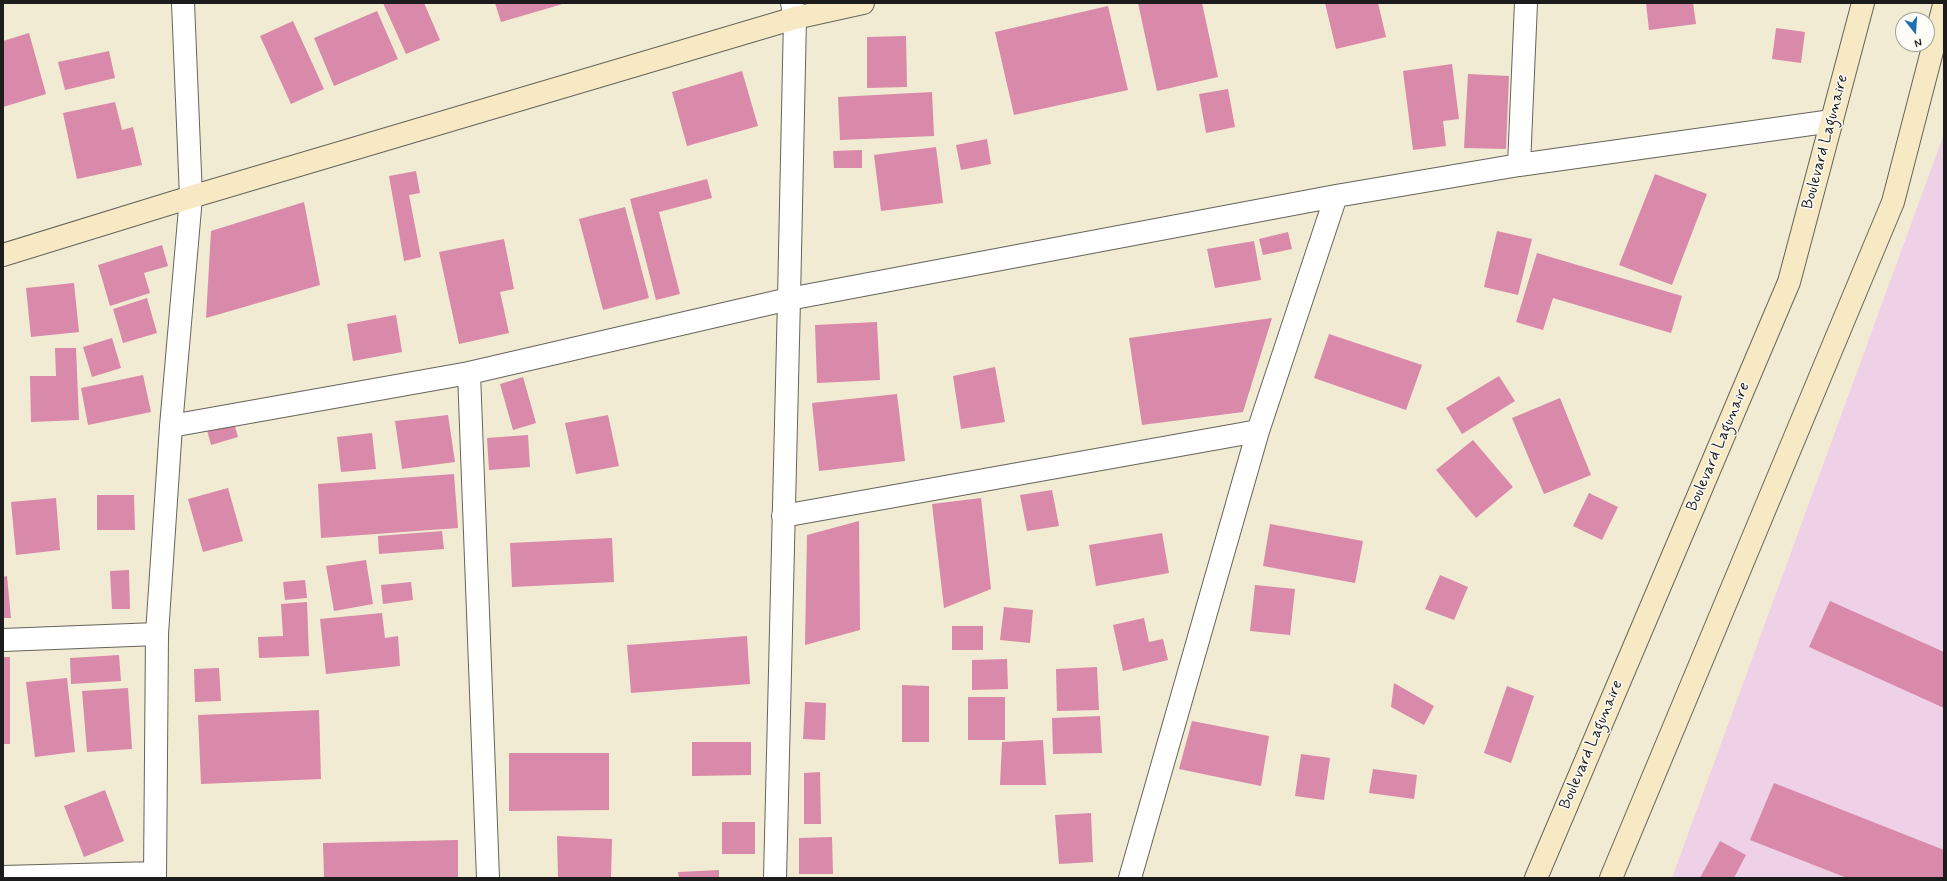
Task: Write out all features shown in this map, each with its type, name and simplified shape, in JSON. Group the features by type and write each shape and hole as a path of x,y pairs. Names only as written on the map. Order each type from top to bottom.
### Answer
{"main road":[{"path":"3,255 793,11 863,3"},
{"name":"Boulevard Lagunaire","path":"1536,878 1789,282 1863,3"},
{"path":"1611,878 1893,202 1944,5"}],"street":[{"path":"3,877 155,875 157,634 171,426 191,197 183,3"},
{"path":"1519,165 1526,3"},
{"path":"775,878 789,299 793,11"},
{"path":"171,426 469,373 789,299 1336,196 1519,165 1832,121"},
{"path":"1130,878 1258,432 1336,196"},
{"path":"469,373 488,878"},
{"path":"783,516 1258,432"},
{"path":"3,640 157,634"}],"shaded area":[{"path":"1944,134 1944,878 1672,878"}],"building":[{"path":"383,3 424,3 440,40 406,54"},
{"path":"495,3 566,3 501,22"},
{"path":"1138,3 1202,3 1218,77 1157,91"},
{"path":"1325,3 1378,3 1386,37 1336,49"},
{"path":"1646,3 1693,3 1696,24 1649,30"},
{"path":"1108,6 1128,90 1014,115 995,32"},
{"path":"377,11 398,59 334,86 314,38"},
{"path":"293,21 324,89 291,104 260,36"},
{"path":"1776,28 1805,32 1801,63 1772,59"},
{"path":"29,33 46,94 3,107 3,41"},
{"path":"906,36 907,87 867,88 867,37"},
{"path":"109,51 115,78 65,90 58,62"},
{"path":"1452,64 1459,119 1443,121 1446,146 1413,150 1403,71"},
{"path":"742,71 758,126 687,146 672,92"},
{"path":"1468,74 1509,76 1506,149 1464,148"},
{"path":"1228,89 1235,127 1206,133 1199,94"},
{"path":"932,92 934,136 840,140 838,97"},
{"path":"115,102 122,130 133,127 142,165 77,179 63,113"},
{"path":"987,139 991,164 961,170 956,145"},
{"path":"936,147 943,203 881,211 874,155"},
{"path":"862,150 862,168 834,168 833,151"},
{"path":"416,171 420,193 409,195 421,257 404,261 389,176"},
{"path":"1655,174 1707,194 1672,285 1619,265"},
{"path":"707,179 712,198 659,212 680,294 656,300 630,199"},
{"path":"304,202 320,285 206,318 211,231"},
{"path":"625,207 649,298 603,310 579,219"},
{"path":"1497,231 1532,239 1518,295 1484,287"},
{"path":"1288,232 1292,249 1263,255 1259,239"},
{"path":"504,239 514,289 500,292 509,333 459,344 439,252"},
{"path":"1254,241 1261,280 1215,288 1207,249"},
{"path":"162,245 168,266 144,273 150,293 110,306 98,265"},
{"path":"1537,253 1682,296 1671,333 1553,298 1543,330 1516,322"},
{"path":"74,283 79,332 31,337 26,288"},
{"path":"147,298 157,333 123,343 113,309"},
{"path":"396,315 402,352 353,361 347,324"},
{"path":"1272,318 1243,412 1142,425 1129,338"},
{"path":"877,322 880,380 817,383 815,325"},
{"path":"1329,334 1422,365 1406,410 1314,378"},
{"path":"112,338 121,368 92,377 83,347"},
{"path":"55,348 76,348 79,420 31,422 30,376 56,376"},
{"path":"995,367 1005,422 961,429 953,376"},
{"path":"143,375 151,412 88,425 81,388"},
{"path":"1499,376 1515,401 1462,434 1446,408"},
{"path":"523,377 536,423 513,430 500,384"},
{"path":"897,394 905,461 819,471 812,403"},
{"path":"1560,398 1591,475 1544,494 1512,418"},
{"path":"448,415 455,462 402,469 395,421"},
{"path":"608,415 619,466 576,474 565,423"},
{"path":"234,423 238,437 211,445 207,430"},
{"path":"372,433 376,469 341,472 337,437"},
{"path":"528,435 530,467 489,470 487,438"},
{"path":"1473,440 1513,487 1476,518 1436,470"},
{"path":"454,474 458,528 321,538 318,484"},
{"path":"228,488 243,541 203,552 188,499"},
{"path":"1052,490 1059,526 1027,531 1020,495"},
{"path":"1589,493 1618,507 1602,540 1573,526"},
{"path":"97,495 134,495 135,530 97,530"},
{"path":"56,498 60,550 16,555 11,502"},
{"path":"981,498 991,589 944,608 932,504"},
{"path":"859,521 860,630 805,645 807,535"},
{"path":"1270,524 1363,541 1355,583 1263,566"},
{"path":"442,531 444,549 379,554 378,536"},
{"path":"1162,533 1169,573 1096,586 1089,545"},
{"path":"612,538 614,582 512,587 510,543"},
{"path":"366,560 373,604 334,611 326,566"},
{"path":"129,570 130,609 112,609 110,571"},
{"path":"1440,575 1468,587 1454,620 1425,609"},
{"path":"7,576 11,618 3,618 3,577"},
{"path":"305,580 307,598 285,600 283,582"},
{"path":"411,582 413,600 383,604 381,585"},
{"path":"1255,585 1295,589 1290,635 1250,631"},
{"path":"1830,601 1944,652 1944,708 1809,647"},
{"path":"307,602 309,656 259,658 258,637 283,636 281,604"},
{"path":"1004,607 1033,610 1030,643 1000,640"},
{"path":"382,613 385,638 398,636 400,666 326,674 320,619"},
{"path":"1144,618 1149,642 1163,639 1168,660 1123,671 1113,625"},
{"path":"952,626 983,626 983,650 952,650"},
{"path":"747,636 750,684 631,693 627,645"},
{"path":"119,655 121,681 71,684 70,658"},
{"path":"3,657 10,657 10,744 3,744"},
{"path":"1007,659 1008,689 972,690 972,660"},
{"path":"1097,667 1099,710 1057,711 1056,669"},
{"path":"219,668 221,701 195,702 194,669"},
{"path":"67,678 75,752 35,757 26,682"},
{"path":"1394,683 1434,706 1424,725 1391,707"},
{"path":"902,685 929,686 929,742 902,742"},
{"path":"1507,686 1534,696 1511,763 1484,753"},
{"path":"128,688 132,749 87,752 82,691"},
{"path":"968,697 1005,697 1005,740 968,740"},
{"path":"805,702 826,703 825,740 803,739"},
{"path":"319,710 321,779 201,784 198,715"},
{"path":"1100,716 1102,753 1053,754 1052,718"},
{"path":"1192,721 1269,736 1261,786 1179,769"},
{"path":"1043,740 1046,785 1000,785 1002,742"},
{"path":"692,742 751,742 751,775 692,776"},
{"path":"509,753 609,753 609,810 509,811"},
{"path":"1301,754 1330,758 1324,800 1295,796"},
{"path":"1373,769 1417,775 1414,799 1369,793"},
{"path":"820,772 821,824 804,824 804,773"},
{"path":"1774,783 1944,850 1944,878 1847,878 1750,840"},
{"path":"105,790 124,841 84,857 64,806"},
{"path":"1091,813 1093,862 1059,864 1055,815"},
{"path":"722,822 755,822 755,854 722,854"},
{"path":"557,836 612,839 611,878 558,878"},
{"path":"832,837 833,874 799,874 799,838"},
{"path":"458,840 458,878 324,878 323,843"},
{"path":"1720,841 1746,855 1734,878 1700,878"},
{"path":"719,870 719,878 679,878 678,872"}]}
